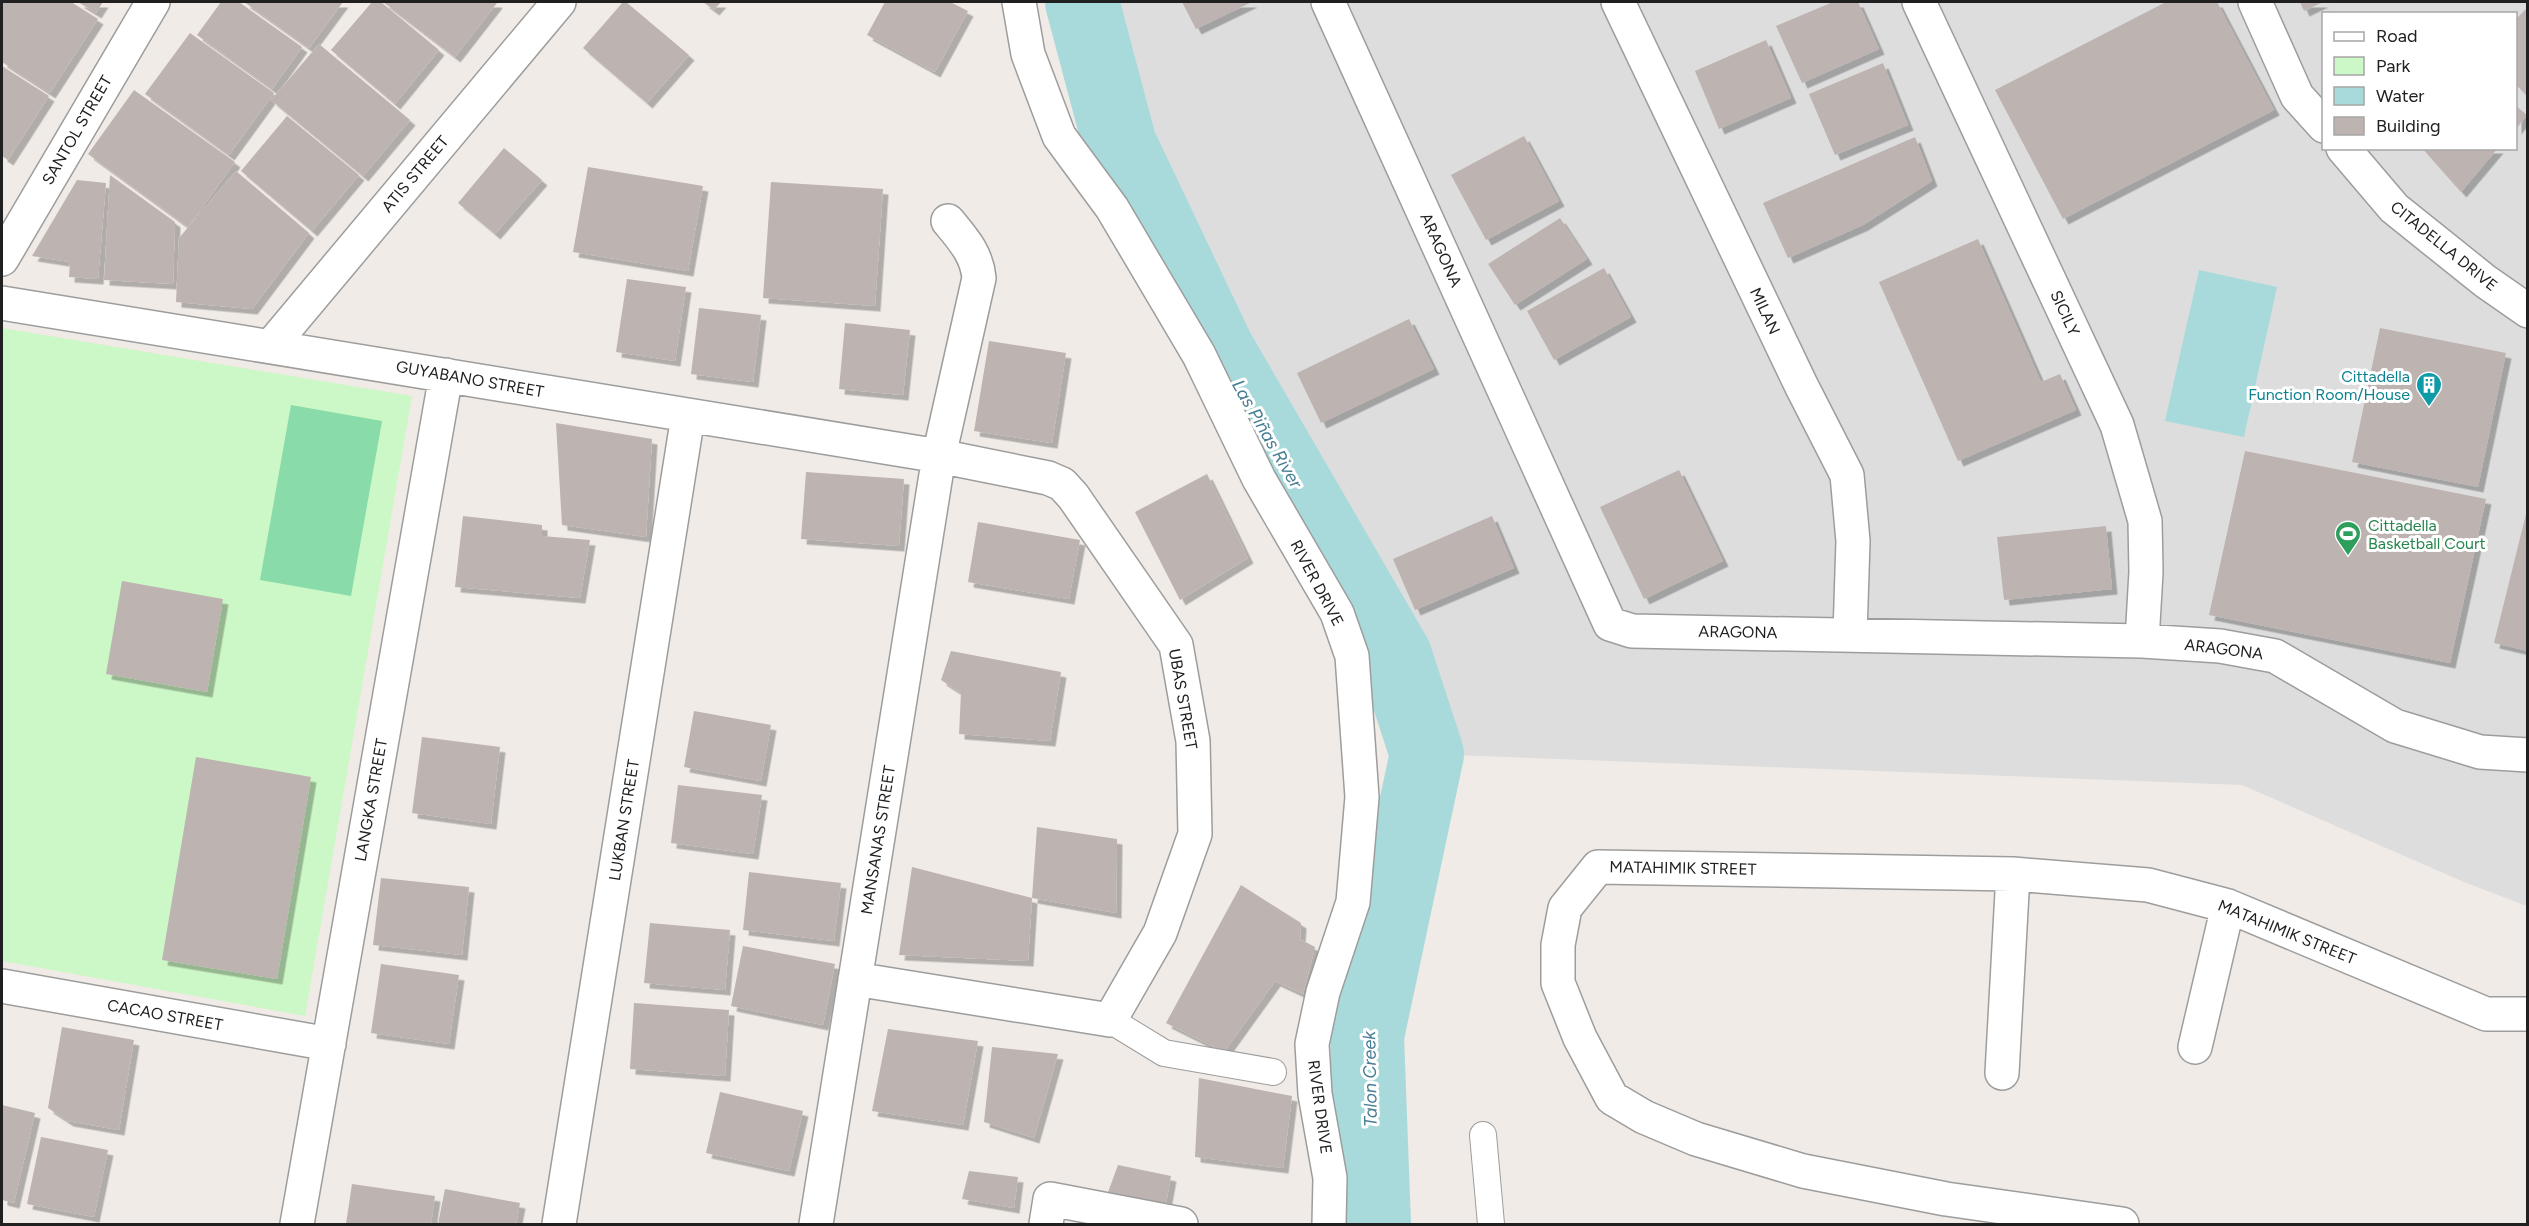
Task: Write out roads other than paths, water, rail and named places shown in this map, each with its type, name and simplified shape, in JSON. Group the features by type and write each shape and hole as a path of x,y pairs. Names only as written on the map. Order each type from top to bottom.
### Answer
{"street":[{"name":"SANTOL STREET","path":"2,259 153,2"},
{"name":"ATIS STREET","path":"271,346 559,2"},
{"name":"RIVER DRIVE","path":"1019,2 1028,54 1059,136 1112,208 1199,355 1259,479 1337,613 1352,656 1362,797 1353,902 1323,993 1312,1044 1315,1094 1330,1178 1329,1224"},
{"name":"ARAGONA","path":"1328,2 1610,624 1632,631 2142,641 2220,646 2275,656 2395,726 2480,752 2528,755"},
{"name":"MILAN","path":"1618,2 1801,385 1847,475 1853,541 1850,634"},
{"name":"SICILY","path":"1919,2 2118,425 2145,521 2146,572 2142,641"},
{"path":"2255,2 2297,96 2322,124"},
{"name":"CITADELLA DRIVE","path":"2345,150 2394,208 2485,281 2528,311"},
{"name":"MANSANAS STREET","path":"816,1224 939,456 979,278 978,268 970,250 948,220"},
{"name":"GUYABANO STREET","path":"2,303 939,456"},
{"name":"LANGKA STREET","path":"297,1224 446,375"},
{"name":"LUKBAN STREET","path":"560,1224 688,416"},
{"name":"UBAS STREET","path":"939,456 1048,478 1062,484 1073,496 1176,645 1193,741 1195,834 1160,933 1110,1020"},
{"name":"MATAHIMIK STREET","path":"2122,1224 1946,1199 1803,1171 1696,1139 1644,1118 1612,1098 1580,1038 1558,983 1558,945 1565,908 1598,867 2013,874 2148,885 2228,906 2486,1014 2528,1014"},
{"path":"2002,1073 2013,874"},
{"path":"2195,1047 2228,906"},
{"path":"855,979 1110,1020"},
{"name":"CACAO STREET","path":"2,986 329,1044"},
{"path":"1046,1224 1050,1199 1181,1224"}],"lane":[{"path":"1110,1020 1164,1053 1273,1072"},
{"path":"1483,1135 1491,1224"}],"water":[{"path":"2199,270 2277,287 2244,437 2165,421"}],"waterway":[{"name":"Las Piñas River","path":"1082,2 1120,145 1217,349 1395,656 1427,754 1367,1036 1374,1224"}],"place":[{"name":"Cittadella Function Room/House","path":"2429,408"},
{"name":"Cittadella Basketball Court","path":"2348,557"}],"water label":[{"name":"Talon Creek","path":"1370,1079"}]}
